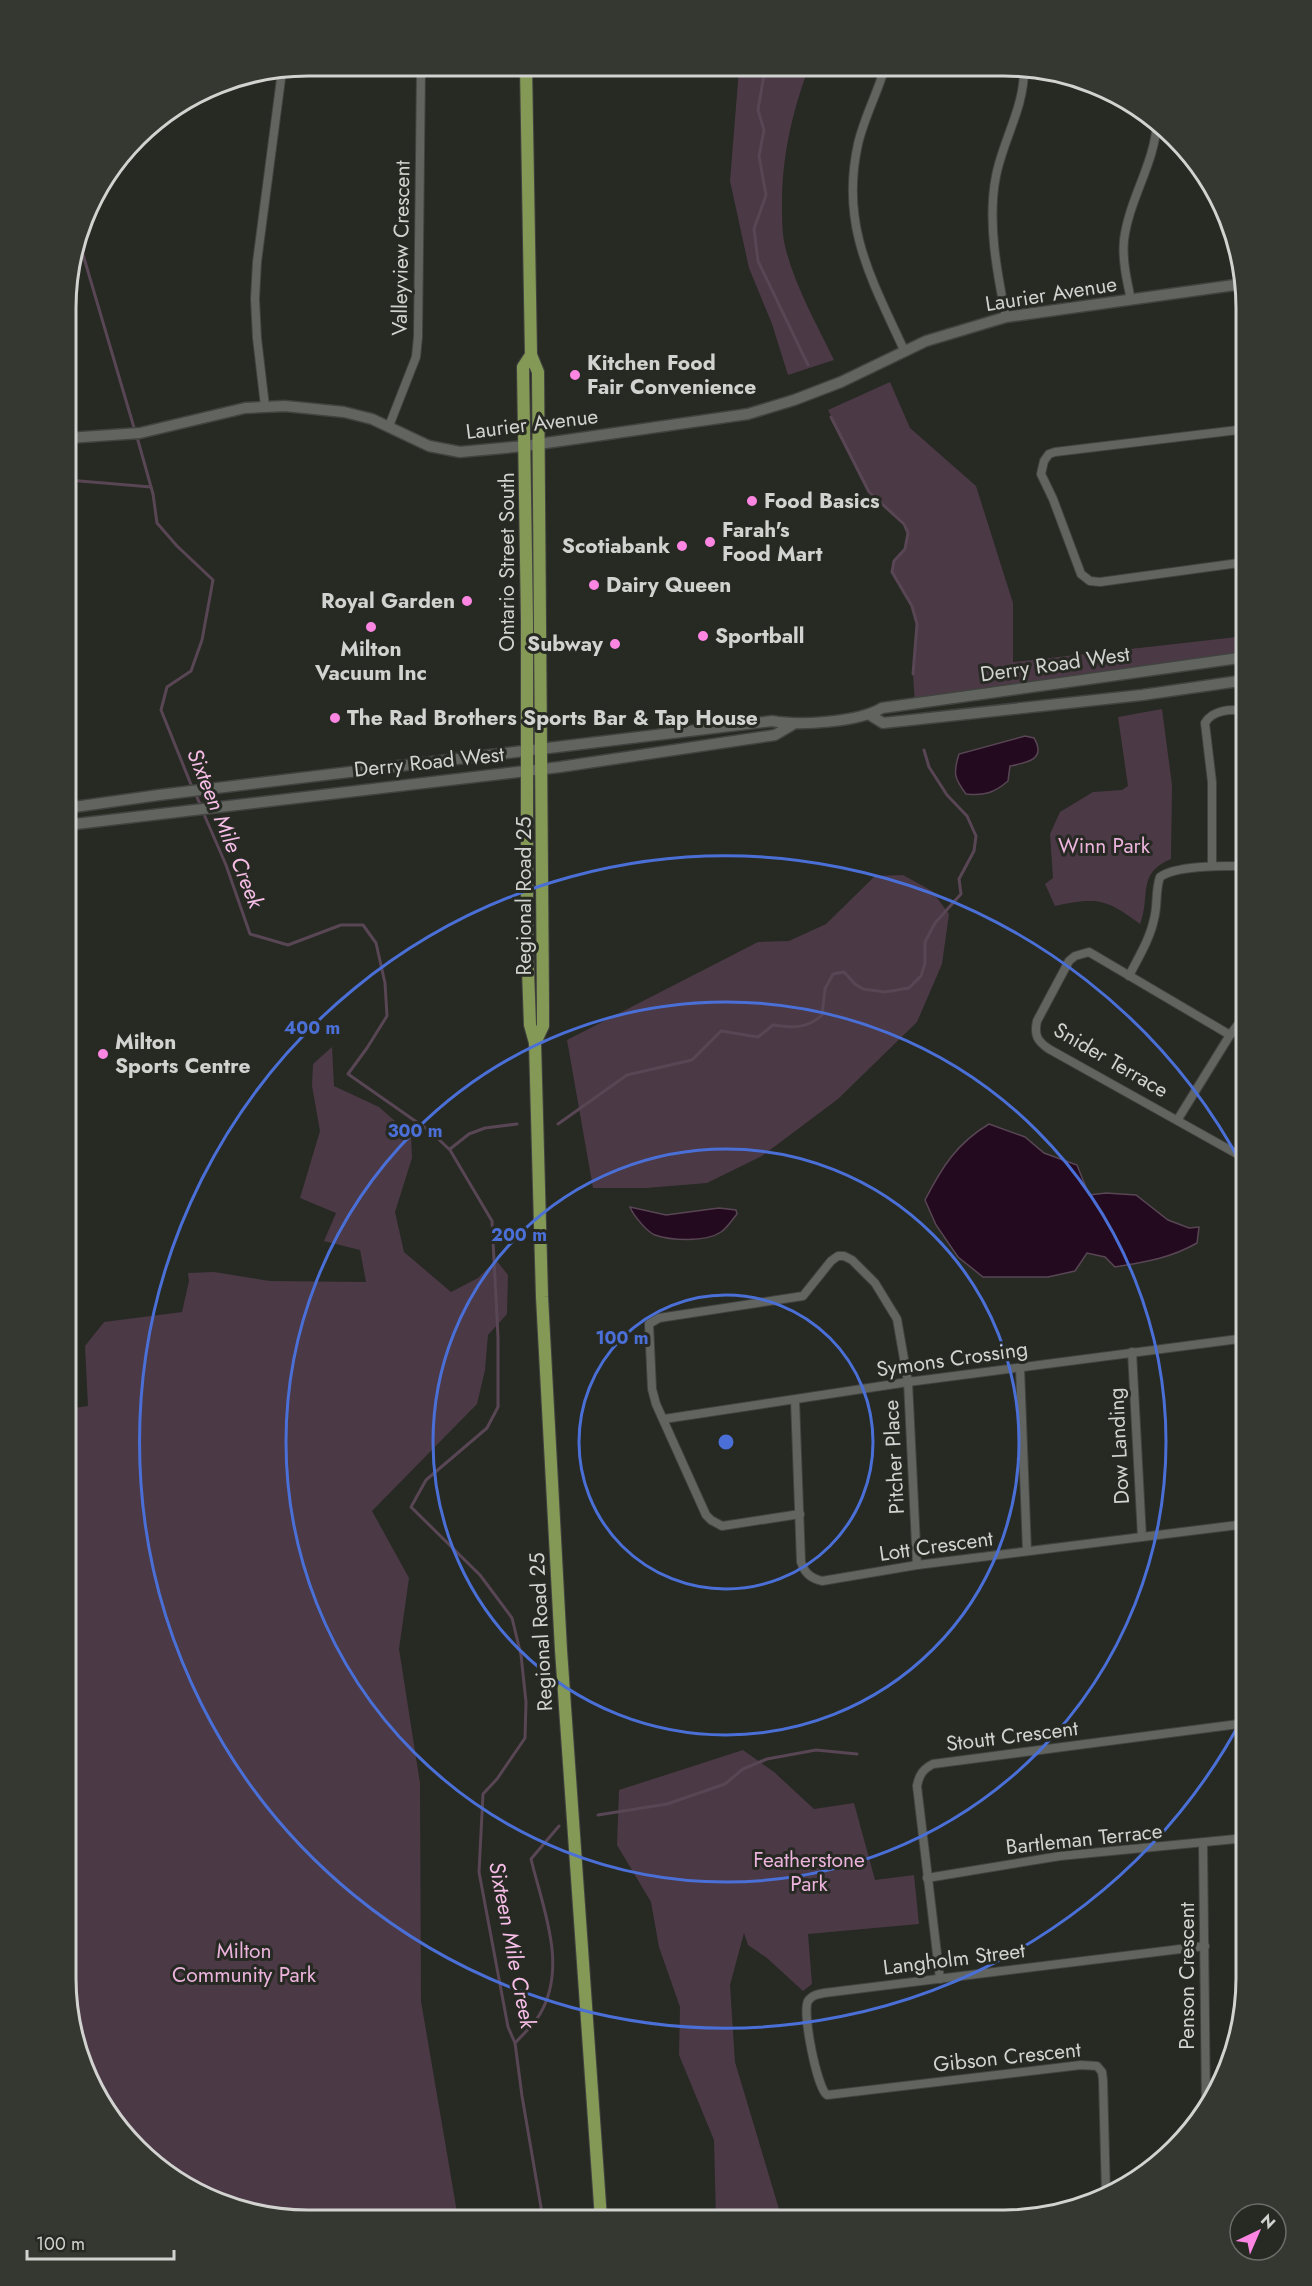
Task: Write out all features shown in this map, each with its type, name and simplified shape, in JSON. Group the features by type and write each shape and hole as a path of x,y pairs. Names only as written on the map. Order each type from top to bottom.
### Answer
{"main road":[{"name":"Ontario Street South","path":"526,76 531,356 538,372 542,748"},
{"name":"Laurier Avenue","path":"76,438 118,435 163,428 245,408 266,406 312,407 344,412 372,419 429,446 460,452 525,446 748,414 794,400 840,382 904,350 1006,317 1234,285"},
{"name":"Ontario Street South","path":"525,771 527,622 523,367 531,356"},
{"name":"Derry Road West","path":"76,807 220,787 772,721 792,724 870,715 882,708 1236,658"},
{"name":"Derry Road West","path":"870,715 883,723 1142,695 1236,681"},
{"name":"Derry Road West","path":"76,824 542,769 775,735 792,724"},
{"name":"Regional Road 25","path":"535,1043 543,1026 542,748"},
{"name":"Regional Road 25","path":"525,771 526,942 530,1025 535,1043 542,1297 560,1622 600,2210"}],"street":[{"name":"Valleyview Crescent","path":"389,426 416,357 418,337 421,76"},
{"path":"882,76 859,141 853,171 853,214 856,233 867,268 904,350"},
{"path":"1006,317 995,244 993,198 1002,151 1012,130 1023,92 1024,77"},
{"path":"266,406 257,338 256,262 281,78"},
{"path":"1131,300 1124,262 1124,237 1155,132"},
{"path":"1236,430 1055,452 1049,454 1041,467 1041,474 1062,520 1081,574 1090,581 1100,582 1236,563"},
{"path":"1212,866 1212,782 1205,723 1214,713 1236,712"},
{"path":"1129,976 1155,918 1160,877 1174,870 1236,866"},
{"name":"Snider Terrace","path":"1230,1035 1089,952 1075,956 1069,961 1037,1021 1035,1030 1037,1038 1049,1049 1236,1153"},
{"path":"1178,1119 1236,1027"},
{"name":"Pitcher Place","path":"664,1419 652,1389 650,1322 659,1318 803,1296 831,1261 838,1256 852,1260 876,1283 897,1319 908,1382 917,1565"},
{"name":"Symons Crossing","path":"664,1419 908,1382 1236,1339"},
{"name":"Dow Landing","path":"1132,1352 1142,1537"},
{"path":"1020,1368 1027,1551"},
{"name":"Lott Crescent","path":"795,1400 801,1562 803,1569 814,1579 822,1581 917,1565 1236,1525"},
{"path":"664,1419 701,1506 706,1515 717,1524 722,1526 800,1514"},
{"name":"Stoutt Crescent","path":"940,1979 916,1786 922,1772 933,1764 1236,1725"},
{"name":"Bartleman Terrace","path":"927,1878 1060,1856 1236,1839"},
{"name":"Penson Crescent","path":"1203,1844 1206,2091"},
{"name":"Langholm Street","path":"827,2095 820,2084 807,2015 806,2007 812,1996 1205,1946"},
{"name":"Gibson Crescent","path":"827,2095 1081,2065 1097,2066 1102,2072 1103,2080 1106,2186"}],"green space":[{"path":"738,76 806,76 797,102 786,152 782,186 783,233 795,278 834,360 788,375 772,324 749,268 730,181"},
{"path":"890,382 910,428 976,486 1013,603 1013,662 1236,637 1236,663 915,706 913,674 917,624 912,606 892,572 894,561 905,549 908,533 904,524 869,492 828,410"},
{"name":"Winn Park","path":"1162,709 1172,785 1171,859 1153,871 1149,879 1140,924 1118,909 1101,902 1055,906 1045,884 1053,878 1050,834 1060,812 1093,792 1122,790 1128,786 1118,717"},
{"path":"903,875 932,891 949,914 942,964 917,1022 838,1099 762,1156 707,1183 646,1188 593,1188 567,1040 758,942 789,941 826,924 875,876"},
{"name":"Milton Community Park","path":"332,1047 334,1086 379,1107 411,1135 412,1158 395,1212 404,1252 451,1292 478,1278 496,1260 508,1275 507,1314 488,1335 485,1370 477,1404 372,1511 409,1578 399,1649 420,1783 421,2001 457,2210 278,2208 248,2202 206,2186 167,2162 144,2142 124,2119 94,2066 84,2038 78,2008 76,1978 76,1408 88,1406 85,1346 104,1322 182,1312 189,1281 188,1273 214,1272 270,1281 366,1282 360,1250 324,1241 336,1213 300,1198 320,1131 312,1086 313,1064"},
{"name":"Featherstone Park","path":"743,1750 774,1772 814,1809 854,1803 875,1880 914,1875 919,1924 808,1934 812,1984 803,1991 767,1958 748,1945 744,1933 730,1985 735,2062 779,2210 716,2210 714,2140 679,2055 680,2007 659,1947 651,1902 617,1845 619,1790"}],"shaded area":[{"path":"1025,736 1034,738 1037,745 1038,751 1033,759 1010,766 1008,781 998,788 984,794 966,794 956,775 959,754"},
{"path":"989,1124 1025,1137 1044,1153 1077,1165 1089,1195 1106,1193 1136,1195 1168,1220 1189,1228 1199,1227 1197,1243 1168,1256 1115,1267 1105,1257 1087,1253 1075,1271 1048,1277 983,1277 958,1257 936,1225 925,1200 951,1157 968,1139"},
{"path":"630,1207 666,1215 719,1208 736,1210 737,1214 721,1232 715,1235 698,1239 679,1239 655,1235 641,1223"}],"waterway":[{"path":"764,76 758,110 764,130 759,156 766,195 754,229 758,261 808,365"},
{"name":"Sixteen Mile Creek","path":"83,254 135,431"},
{"path":"831,417 869,492 904,524 908,533 905,549 894,561 892,572 912,606 917,624 913,674"},
{"name":"Sixteen Mile Creek","path":"137,437 153,494 157,523 177,546 213,580 202,640 191,671 167,687 161,710 192,787"},
{"path":"76,481 151,487"},
{"path":"558,1124 627,1075 692,1060 721,1031 758,1037 773,1025 793,1027 811,1023 822,1015 825,989 833,974 844,972 863,989 885,992 909,988 921,976 925,963 925,942 935,923 961,894 959,879 974,851 976,836 967,816 947,795 929,767 924,750"},
{"name":"Sixteen Mile Creek","path":"195,793 201,806"},
{"name":"Sixteen Mile Creek","path":"203,812 226,865 250,934 288,945 341,925 363,925 376,943 385,983 387,1016 348,1074 431,1132 450,1150 492,1221 498,1337 498,1407 487,1428 426,1480 411,1507 480,1575 512,1618 521,1655 526,1702 525,1738 497,1779 483,1794 479,1872 508,2027 515,2043 541,2210"},
{"path":"450,1149 469,1134 485,1128 517,1124"},
{"path":"598,1815 667,1804 725,1784 743,1769 767,1759 816,1750 857,1754"},
{"path":"515,2043 540,2014 548,1996 552,1977 553,1957 547,1917 531,1859 559,1826"}],"place":[{"name":"Kitchen Food Fair Convenience","path":"575,375"},
{"name":"Food Basics","path":"752,501"},
{"name":"Farah's Food Mart","path":"710,542"},
{"name":"Scotiabank","path":"682,546"},
{"name":"Dairy Queen","path":"594,585"},
{"name":"Royal Garden","path":"467,601"},
{"name":"Milton Vacuum Inc","path":"371,627"},
{"name":"Sportball","path":"703,636"},
{"name":"Subway","path":"615,644"},
{"name":"The Rad Brothers Sports Bar & Tap House","path":"335,718"},
{"name":"Milton Sports Centre","path":"103,1054"}]}
